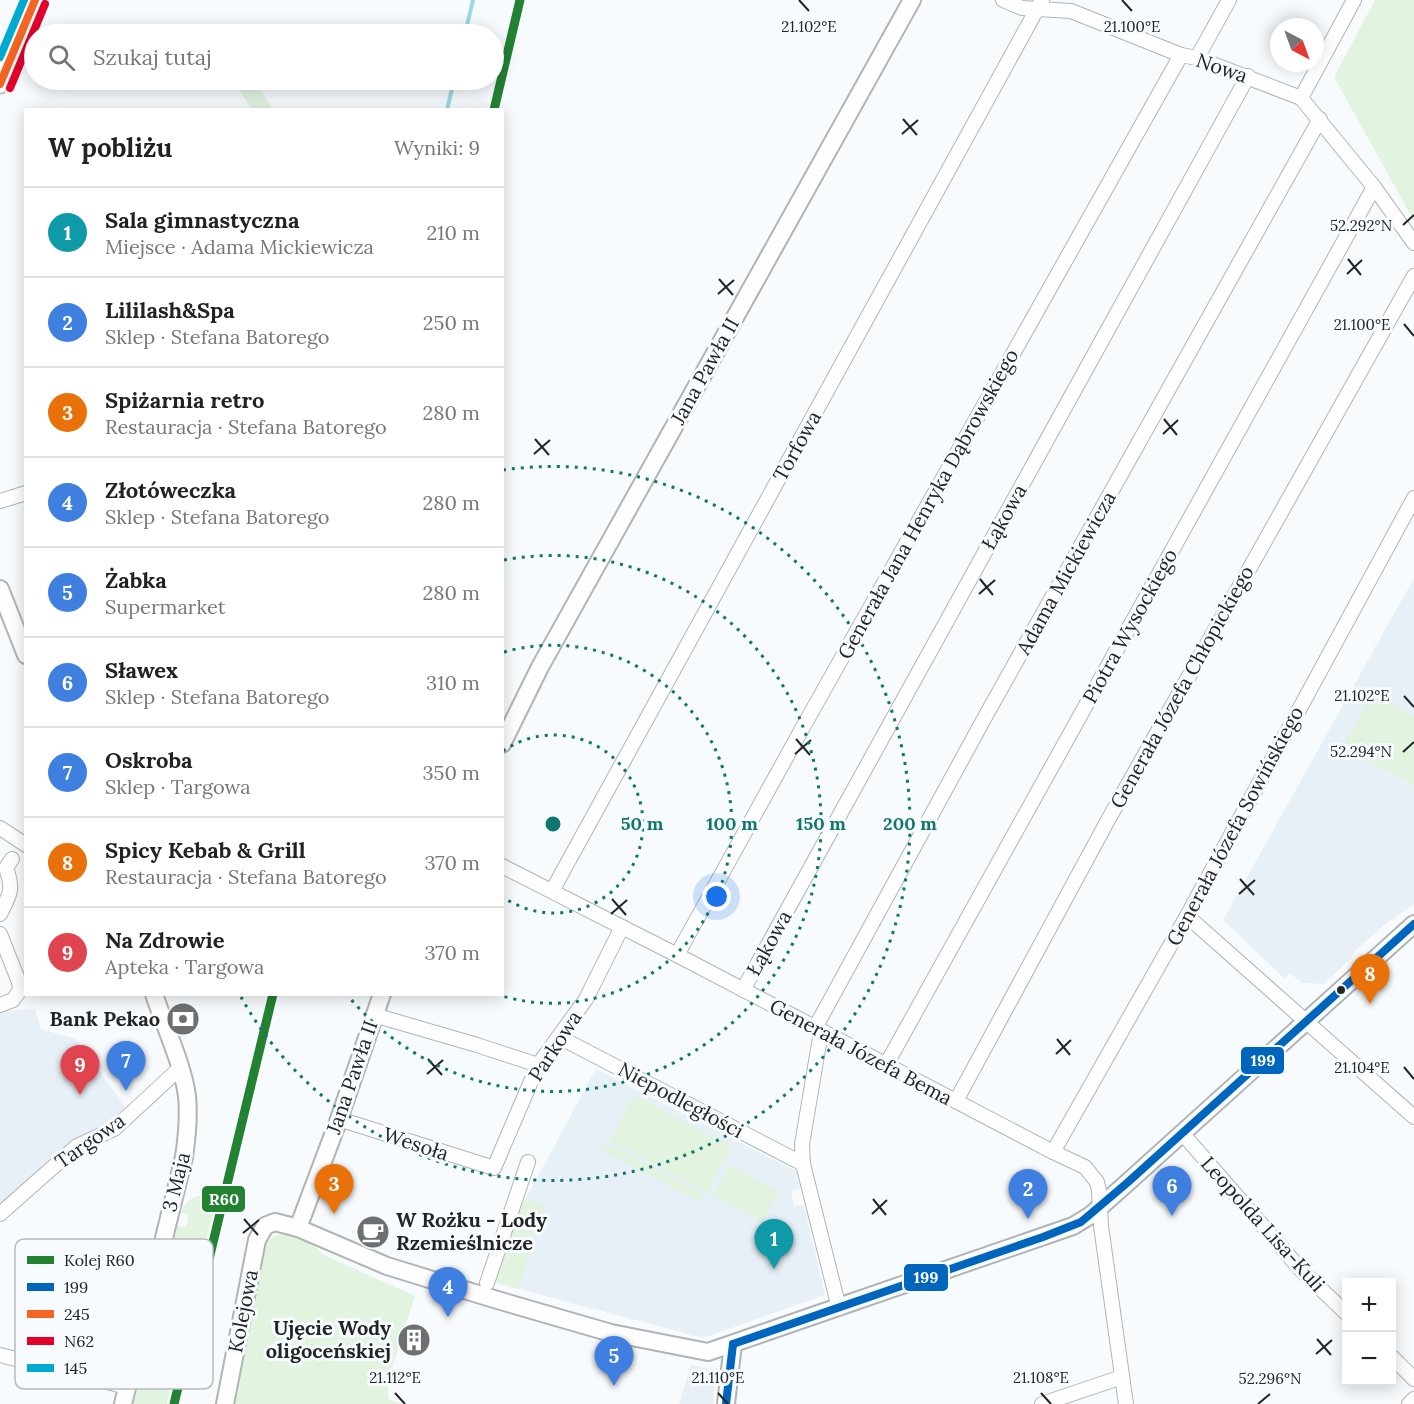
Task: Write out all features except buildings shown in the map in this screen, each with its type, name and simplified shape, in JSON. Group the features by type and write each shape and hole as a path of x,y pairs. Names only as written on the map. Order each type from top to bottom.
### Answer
{"main road":[{"path":"1,79 34,0"}],"street":[{"name":"Jana Pawła II","path":"504,740 540,667 912,0"},
{"name":"Nowa","path":"1003,0 1022,8 1040,4 1071,10 1181,55 1197,58 1248,76 1302,98 1374,187 1414,243"},
{"path":"1197,58 1229,0"},
{"path":"1302,98 1354,0"},
{"name":"Torfowa","path":"552,891 1040,4"},
{"name":"Generała Jana Henryka Dąbrowskiego","path":"677,955 1181,55"},
{"name":"Łąkowa","path":"743,990 1248,76"},
{"name":"Adama Mickiewicza","path":"838,1308 803,1164 802,1144 818,1030 979,728 1320,119"},
{"name":"Piotra Wysockiego","path":"886,1065 1374,187"},
{"name":"Generała Józefa Chłopickiego","path":"956,1101 1108,820 1414,276"},
{"path":"0,501 24,494"},
{"name":"Generała Józefa Sowińskiego","path":"1053,1152 1187,916 1414,498"},
{"path":"0,589 24,650"},
{"path":"0,828 24,844"},
{"path":"0,914 11,894 6,868 12,859"},
{"name":"Generała Józefa Bema","path":"504,867 1085,1167 1099,1191 1101,1226 1126,1404"},
{"path":"1187,916 1414,1117"},
{"path":"298,1228 404,1271 611,1333 708,1352 1073,1226 1100,1206 1414,924"},
{"name":"Parkowa","path":"494,1168 538,1065 586,999 622,927"},
{"path":"0,934 20,990 13,1000 0,1005"},
{"name":"3 Maja","path":"155,996 180,1068 187,1096 187,1135 184,1157 164,1239"},
{"name":"Jana Pawła II","path":"298,1228 381,996"},
{"path":"374,1015 538,1065"},
{"name":"Niepodległości","path":"559,1037 803,1164"},
{"name":"Targowa","path":"0,1214 77,1146 114,1128 180,1068"},
{"name":"Wesoła","path":"339,1119 494,1168"},
{"name":"Leopolda Lisa-Kuli","path":"1182,1133 1302,1271 1342,1308"},
{"path":"487,1283 528,1162"},
{"name":"Kolejowa","path":"225,1404 257,1240 262,1229 270,1223 278,1221 298,1228"},
{"path":"726,1404 733,1344"},
{"path":"0,1355 15,1359"},
{"path":"1396,1361 1414,1379"},
{"path":"1042,1404 1122,1377"},
{"name":"3 Maja","path":"123,1404 127,1389"},
{"path":"1409,1404 1414,1399"}],"shaded area":[{"path":"1414,578 1414,904 1383,926 1323,984 1302,983 1290,973 1285,979 1223,920"},
{"path":"35,1009 41,1029 76,1039 129,1112 0,1211 0,1011"},
{"path":"596,1069 796,1171 800,1189 791,1190 794,1206 804,1205 825,1295 703,1338 493,1282 512,1224"},
{"path":"691,1365 707,1368 713,1374 715,1380 713,1404 679,1404"}],"green space":[{"path":"1375,0 1414,0 1414,221 1334,77"},
{"path":"239,90 261,90 272,108 250,108"},
{"path":"1372,694 1414,717 1414,785 1343,747"},
{"path":"634,1095 732,1146 708,1192 610,1141"},
{"path":"605,1142 704,1194 700,1202 601,1150"},
{"path":"729,1165 779,1192 763,1222 713,1195"},
{"path":"202,1195 215,1200 212,1219 214,1220 209,1239 170,1239 173,1226 186,1227 188,1215 181,1213 182,1209 195,1197"},
{"path":"526,1198 545,1206 539,1235 533,1235 520,1289 493,1282 512,1224"},
{"path":"280,1234 303,1240 322,1254 415,1296 387,1383 389,1399 401,1404 233,1404 266,1243"},
{"path":"134,1389 174,1389 170,1404 130,1404"}],"waterway":[{"path":"467,24 473,0"},
{"path":"447,108 452,90"}],"rail line":[{"name":"R60","path":"504,68 520,0"},
{"name":"R60","path":"494,108 499,90"},
{"name":"R60","path":"213,1242 273,996"},
{"name":"R60","path":"174,1404 178,1389"}],"transit line":[{"name":"145","path":"0,57 24,0"},
{"name":"245","path":"25,24 35,0"},
{"name":"N62","path":"37,24 45,4"},
{"name":"245","path":"0,84 24,26"},
{"name":"N62","path":"10,88 24,54"},
{"name":"199","path":"733,1344 1081,1222 1414,924"},
{"name":"199","path":"726,1404 733,1344"}],"place":[{"name":"Spicy Kebab & Grill","path":"1370,1004"},
{"name":"Bank Pekao","path":"183,1019"},
{"name":"Oskroba","path":"126,1091"},
{"name":"Na Zdrowie","path":"80,1095"},
{"name":"Spiżarnia retro","path":"334,1214"},
{"name":"Sławex","path":"1172,1216"},
{"name":"Lililash&Spa","path":"1028,1219"},
{"name":"W Rożku - Lody Rzemieślnicze","path":"373,1232"},
{"name":"Sala gimnastyczna","path":"774,1269"},
{"name":"Złotóweczka","path":"448,1317"},
{"name":"Ujęcie Wody oligoceńskiej","path":"414,1340"},
{"name":"Żabka","path":"614,1386"}]}
